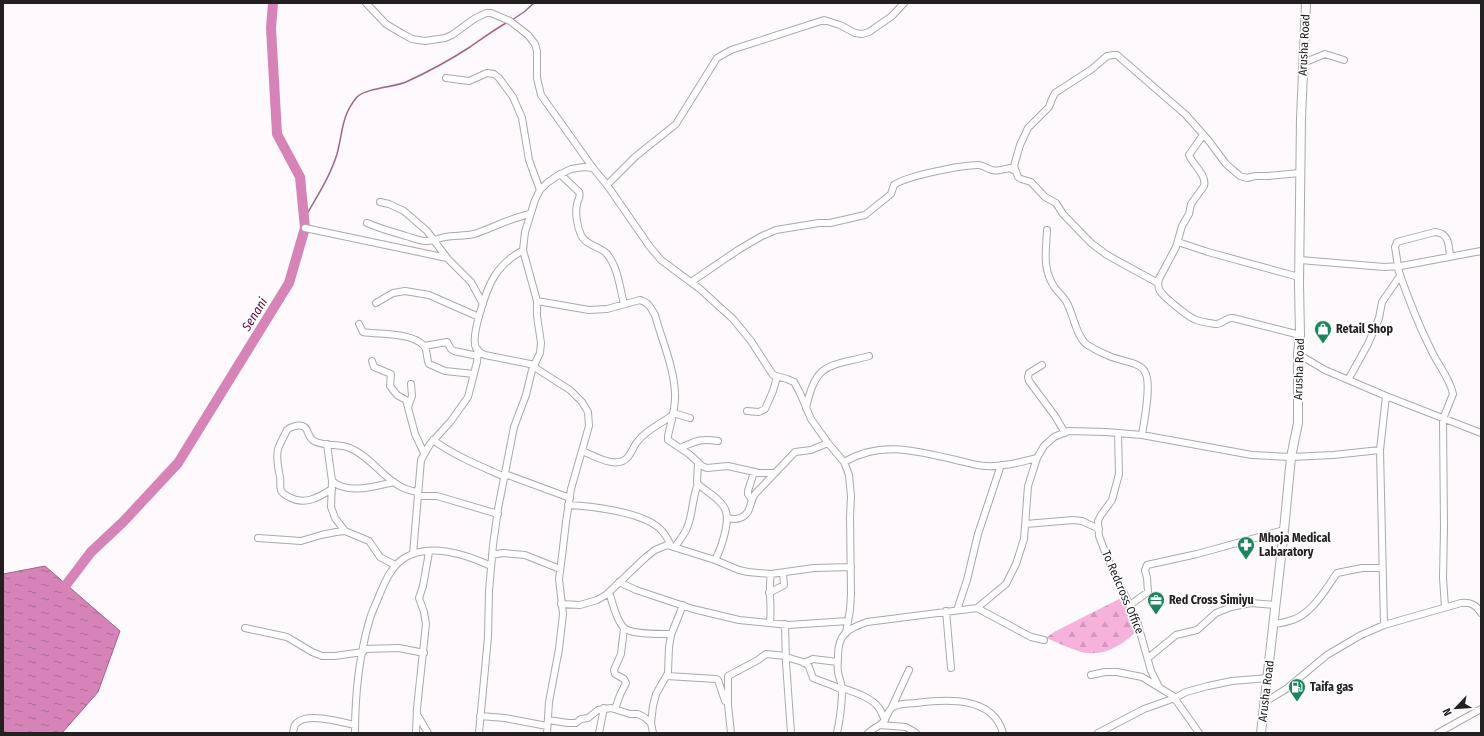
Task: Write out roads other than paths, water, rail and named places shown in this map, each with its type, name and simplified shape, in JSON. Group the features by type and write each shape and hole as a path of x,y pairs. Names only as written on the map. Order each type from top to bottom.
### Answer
{"main road":[{"name":"Arusha Road","path":"1261,733 1291,457 1298,423 1298,354 1300,335 1300,173 1306,3"}],"street":[{"path":"366,3 392,28 412,39 425,41 436,40 452,35 474,19 486,13 497,15 514,24 528,35 535,44 538,55 538,84 541,95 650,247 661,260 691,282 733,319 751,341 768,370 777,377 794,382 811,419 844,462 849,475 851,496 851,594 846,632"},
{"path":"607,185 635,157 676,124 717,58 731,50 824,20 840,25 855,33 862,34 869,32 892,16 904,3"},
{"path":"1015,171 1014,166 1020,145 1028,128 1050,107 1055,93 1092,69 1107,56 1114,54 1120,57 1186,115 1226,164 1240,176 1247,178 1255,176 1300,173"},
{"path":"1303,63 1325,54 1344,60"},
{"path":"446,78 469,81 487,73 494,74 499,78 513,97 522,118 529,160 540,190"},
{"path":"1203,135 1189,155 1191,161 1203,176 1205,183 1192,204 1189,214 1182,226 1178,242 1158,283 1160,292 1186,315 1196,320 1216,324 1222,323 1229,318 1233,318 1300,335"},
{"path":"691,282 738,250 762,236 776,230 819,223 830,223 865,215 891,194 894,185 906,179 952,167 982,165 991,170 997,171 1010,168 1015,171 1021,179 1031,182 1045,197 1056,203 1063,214 1091,243 1107,255 1158,283"},
{"path":"479,733 488,637 488,591 498,514 514,427 534,366 540,354 541,343 536,301 523,250 525,232 534,200 540,190 560,174 575,168 593,168"},
{"path":"560,174 580,192 580,198 577,202 576,211 580,234 587,243 603,251 609,257 624,304"},
{"path":"380,202 389,204 404,211 427,231 447,258 471,282 483,304"},
{"path":"367,223 389,232 424,241 443,237 473,234 530,214"},
{"path":"305,228 447,258"},
{"path":"1047,230 1045,260 1048,276 1067,303 1074,322 1085,343 1109,356 1140,366 1145,372 1147,380 1147,394 1142,435"},
{"path":"1445,607 1443,578 1443,418 1453,394 1452,389 1420,328 1407,298 1400,276 1395,247 1397,242 1440,232 1447,238 1450,257"},
{"path":"1178,242 1208,252 1299,277"},
{"path":"413,554 421,460 433,440 451,421 470,394 478,354 474,340 483,304 493,278 512,256 523,250"},
{"path":"1300,260 1384,267 1398,266 1481,251"},
{"path":"1348,380 1368,344 1379,318 1382,302 1400,276"},
{"path":"376,303 393,294 405,291 429,295 479,317"},
{"path":"536,301 589,310 607,309 640,300 644,301 650,306 655,315 673,375 675,393 668,440 702,466 707,468 728,466 763,474 775,473"},
{"path":"359,324 362,332 410,337 424,346 429,364 445,371 474,374"},
{"path":"424,346 447,342 454,351 485,355 534,366 570,390 582,402 588,412 589,426 568,505 559,579 563,614 559,649 549,702 547,733"},
{"path":"1298,354 1325,370 1348,380 1481,433"},
{"path":"806,408 810,390 815,379 826,368 843,362 869,356"},
{"path":"372,361 374,367 391,374 390,386 397,395 406,400 415,434 424,453"},
{"path":"1042,365 1029,373 1029,382 1055,416 1065,433"},
{"path":"747,411 759,412 764,409 773,391 777,377"},
{"path":"408,407 412,396 411,384"},
{"path":"1384,625 1380,450 1386,396"},
{"path":"582,451 609,461 623,462 638,441 673,414 690,418"},
{"path":"332,488 311,500 303,501 294,500 282,493 280,490 278,451 287,430 299,425 304,426 308,430 311,438 319,443 344,445 372,463 394,482 418,494 437,496 498,514"},
{"path":"837,733 841,714 842,689 838,671 840,640 852,627 867,622 977,608 1006,584 1016,564 1024,539 1028,486 1037,458 1044,446 1054,437 1065,433 1083,431 1142,435 1252,455 1291,457 1333,455 1380,450"},
{"name":"To Redcross Office","path":"1118,433 1119,474 1112,500 1098,521 1099,530 1107,557 1137,621 1151,671 1159,687"},
{"path":"680,448 698,440 704,439 718,441"},
{"path":"433,440 458,456 505,475 570,498"},
{"path":"727,519 736,519 744,516 750,510 755,494 795,452 811,450 828,443"},
{"path":"327,444 332,481 332,512 338,524 345,531 369,541 380,557 394,566"},
{"path":"844,462 867,451 887,448 906,449 975,465 987,466 1018,463 1037,458"},
{"path":"698,462 696,481 724,507 727,519 723,541 715,560"},
{"path":"957,610 967,580 978,534 1001,465"},
{"path":"752,500 748,494 748,491 754,472"},
{"path":"332,481 337,485 346,488 380,486 394,482"},
{"path":"673,547 687,528 693,496 698,484"},
{"path":"568,505 627,513 658,527 673,547"},
{"path":"1026,524 1072,520 1082,521 1099,530"},
{"path":"1130,605 1148,592 1145,570 1147,565 1197,554 1284,530"},
{"path":"258,538 301,541 328,533 345,531"},
{"path":"561,604 590,603 598,600 656,550 667,545 715,560 739,570 771,574 814,568 851,567"},
{"path":"355,733 360,662 369,621 383,585 394,566 406,557 413,554 436,551 463,556 491,566"},
{"path":"416,733 426,624 419,598 423,586 429,552"},
{"path":"492,555 509,553 525,555 560,569"},
{"path":"1274,624 1291,621 1307,611 1321,597 1337,573 1362,568 1382,568"},
{"path":"769,594 784,584 783,573"},
{"path":"770,622 771,612 769,594 771,574"},
{"path":"619,582 636,590 683,605 739,620 785,624 848,621"},
{"path":"609,592 617,618 624,628 634,632 671,634"},
{"path":"1148,658 1176,635 1196,630 1216,613 1231,607 1252,603 1276,605"},
{"path":"1265,702 1286,689 1326,655 1361,635 1384,625 1445,607 1468,603 1476,606 1481,614"},
{"path":"653,733 651,722 656,694 667,676 669,668 668,653 671,634 683,605"},
{"path":"977,608 1031,637 1044,640"},
{"path":"946,611 951,668"},
{"path":"785,624 791,733"},
{"path":"245,628 287,637 312,652 322,656 335,656 363,650 398,648 424,653"},
{"path":"615,709 626,683 624,679 614,674 614,670 622,654 624,628"},
{"path":"731,733 728,706 728,676 729,674 758,660 766,654 786,657 804,663 809,667 813,678 871,701 879,708 882,722"},
{"path":"804,663 813,659 838,662"},
{"path":"868,733 882,722 892,707 909,670"},
{"path":"1091,675 1116,672 1142,678 1159,687 1175,698 1199,733"},
{"path":"667,676 698,677 718,680 728,706"},
{"path":"1098,733 1144,709 1175,698 1186,692 1232,681 1268,678"},
{"path":"892,707 901,704 934,701 954,701 975,704 985,708 991,713 1000,725 1003,733"},
{"path":"480,716 547,723 576,723 581,719 588,718 598,710 604,708 615,709 630,714 638,714 651,722"},
{"path":"599,733 604,708"},
{"path":"1438,733 1481,709"},
{"path":"417,715 428,733"},
{"path":"293,733 294,726 306,719 318,718 355,725"},
{"path":"882,722 906,728 916,733"}],"water":[{"path":"45,566 120,631 98,692 62,733 3,733 3,574"}],"waterway":[{"name":"Senani","path":"66,585 91,552 123,522 178,463 289,283 305,228 300,177 277,134 271,28 273,3"},
{"path":"512,20 534,3"},
{"path":"304,219 331,171 337,154 345,118 357,97 367,92 406,82 447,61 508,22"}],"place":[{"name":"Retail Shop","path":"1323,344"},
{"name":"Mhoja Medical Labaratory","path":"1246,560"},
{"name":"Red Cross Simiyu","path":"1156,615"},
{"name":"Taifa gas","path":"1297,702"}]}
